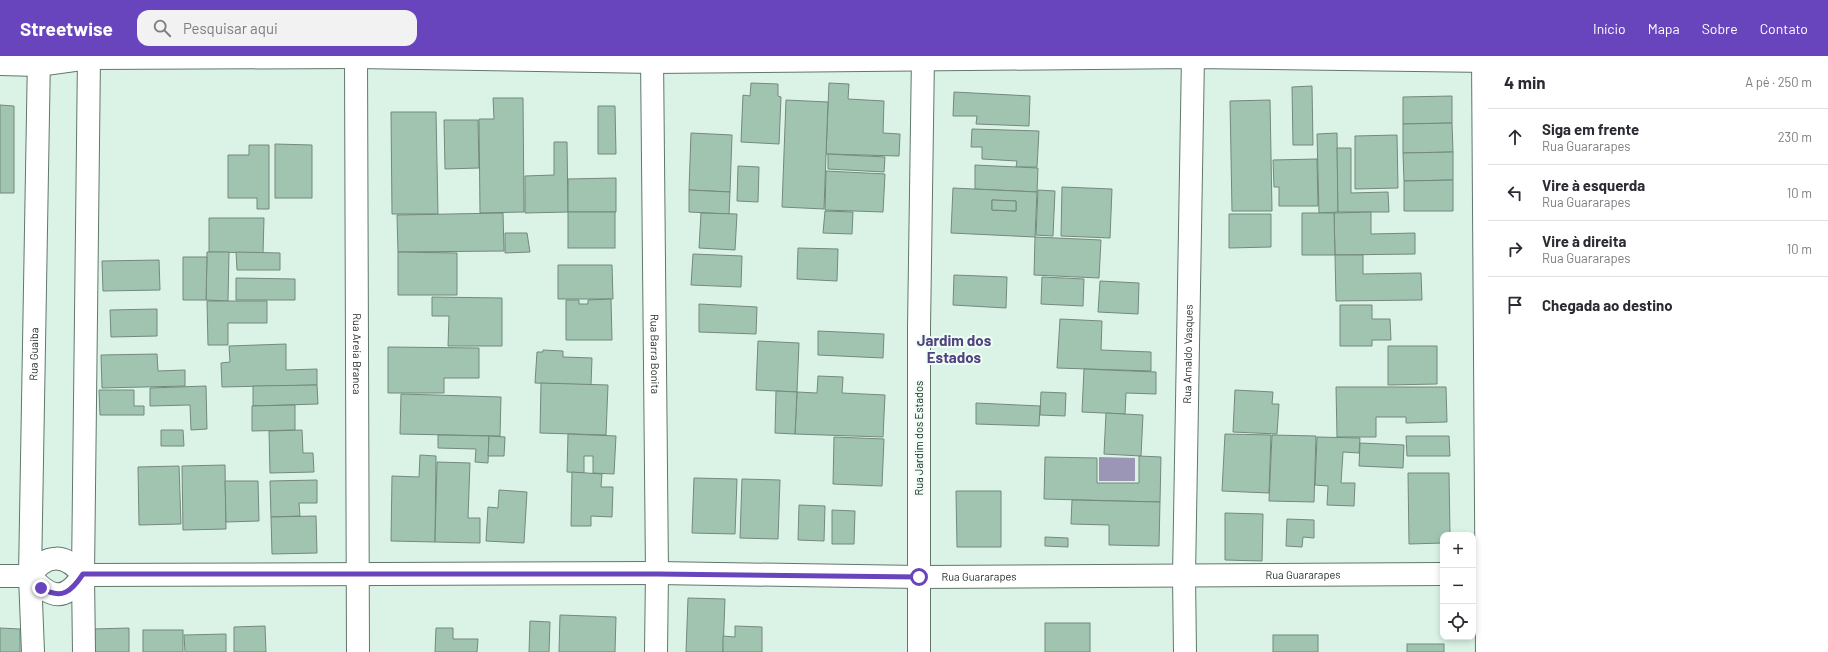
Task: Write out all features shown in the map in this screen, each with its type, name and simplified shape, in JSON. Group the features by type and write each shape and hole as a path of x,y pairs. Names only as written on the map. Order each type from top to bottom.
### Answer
{"street":[{"path":"0,64 89,57 356,56 652,59 923,57 1485,59 1483,573 1487,652"},
{"name":"Rua Areia Branca","path":"356,56 359,573 358,652"},
{"path":"84,652 83,574 89,57"},
{"name":"Rua Jardim dos Estados","path":"919,652 923,57"},
{"name":"Rua Arnaldo Vasques","path":"1185,652 1184,576 1193,57"},
{"name":"Rua Barra Bonita","path":"652,59 657,574 656,652"},
{"name":"Rua Guaiba","path":"33,652 30,576 38,61"},
{"path":"30,576 38,566 47,560 57,558 72,563 83,574"},
{"path":"0,576 30,576 41,588 49,592 59,594 68,592 74,587 83,574"},
{"name":"Rua Guararapes","path":"83,574 657,574 919,577 1440,574"}],"shaded area":[{"path":"1099,457 1135,458 1135,481 1099,481"}],"building":[{"path":"751,83 778,84 778,96 781,97 779,144 741,142 743,95 750,96"},
{"path":"829,83 849,84 848,99 884,101 883,133 900,134 899,156 826,154"},
{"path":"1312,86 1313,145 1293,145 1292,87"},
{"path":"954,92 1030,96 1029,126 976,124 977,116 953,116"},
{"path":"1452,96 1452,123 1403,124 1403,97"},
{"path":"493,98 523,98 524,212 480,213 479,119 494,119"},
{"path":"786,100 828,102 824,209 782,207"},
{"path":"1270,100 1272,211 1232,211 1230,101"},
{"path":"0,105 14,106 14,193 0,193"},
{"path":"598,106 615,106 616,154 598,154"},
{"path":"391,112 436,112 438,214 392,214"},
{"path":"444,120 478,120 479,168 445,169"},
{"path":"1452,123 1453,152 1403,153 1403,124"},
{"path":"972,129 1039,131 1037,167 1016,167 1017,161 982,159 982,147 971,147"},
{"path":"691,133 732,135 730,192 689,190"},
{"path":"1337,133 1338,212 1319,213 1317,134"},
{"path":"1397,135 1398,188 1355,189 1355,136"},
{"path":"554,142 567,142 568,212 525,213 525,176 554,175"},
{"path":"275,144 312,145 312,198 275,198"},
{"path":"249,145 269,145 269,209 257,209 257,198 228,198 228,155 249,155"},
{"path":"1337,148 1351,148 1351,193 1388,192 1389,212 1338,212"},
{"path":"1453,152 1453,180 1404,181 1403,153"},
{"path":"828,154 885,157 884,172 828,169"},
{"path":"1317,159 1318,206 1279,206 1279,187 1274,187 1273,160"},
{"path":"975,165 1038,168 1037,192 975,189"},
{"path":"738,166 759,167 758,202 737,201"},
{"path":"826,171 885,174 883,212 825,210"},
{"path":"616,178 616,212 568,212 568,179"},
{"path":"1453,180 1453,211 1404,211 1404,181"},
{"path":"1062,187 1112,189 1110,238 1061,236"},
{"path":"953,188 1037,192 1035,237 951,233","holes":["992,200 1016,201 1016,211 992,210"]},
{"path":"689,190 730,192 729,214 689,212"},
{"path":"1038,190 1055,191 1053,236 1036,235"},
{"path":"992,200 1016,201 1016,211 992,210"},
{"path":"825,211 853,212 852,234 823,233"},
{"path":"568,212 615,212 615,248 568,248"},
{"path":"1371,212 1371,234 1415,233 1415,254 1335,255 1334,213"},
{"path":"503,213 504,251 398,252 397,215"},
{"path":"701,213 737,214 735,250 699,248"},
{"path":"1302,213 1334,213 1335,255 1302,255"},
{"path":"1229,214 1271,214 1271,247 1229,248"},
{"path":"209,218 264,218 263,253 209,252"},
{"path":"505,233 527,233 530,252 505,253"},
{"path":"1035,237 1101,240 1099,278 1034,275"},
{"path":"798,248 838,249 837,281 797,279"},
{"path":"207,252 229,252 228,301 206,300"},
{"path":"236,252 280,253 280,270 237,270"},
{"path":"398,252 457,253 457,295 398,295"},
{"path":"693,254 742,256 741,287 691,285"},
{"path":"1335,255 1363,255 1363,274 1421,273 1422,300 1336,301"},
{"path":"183,257 207,257 206,300 183,300"},
{"path":"159,260 160,290 103,291 102,261"},
{"path":"558,265 612,265 613,299 558,299"},
{"path":"954,275 1007,277 1006,308 953,305"},
{"path":"1042,277 1084,279 1083,306 1041,304"},
{"path":"236,278 295,279 295,300 236,300"},
{"path":"1100,281 1139,283 1138,314 1098,312"},
{"path":"432,297 502,298 502,346 448,346 449,316 432,316"},
{"path":"611,299 612,340 566,340 566,300 579,300 579,304 588,304 588,300"},
{"path":"207,301 267,301 267,323 228,323 228,345 208,345"},
{"path":"699,304 757,307 756,334 699,332"},
{"path":"1340,305 1372,305 1372,319 1390,319 1391,340 1372,340 1372,346 1340,346"},
{"path":"157,309 157,336 111,337 110,310"},
{"path":"1060,319 1102,321 1101,350 1151,352 1151,371 1057,368"},
{"path":"818,331 884,334 883,358 818,355"},
{"path":"758,341 799,343 797,392 756,390"},
{"path":"286,344 286,370 317,369 317,385 222,387 221,363 230,362 229,346"},
{"path":"1388,346 1437,346 1437,384 1388,385"},
{"path":"388,347 479,348 479,378 444,378 444,393 388,393"},
{"path":"543,350 563,351 563,357 592,358 591,385 535,383 537,352 543,352"},
{"path":"157,354 158,371 185,370 185,386 102,388 101,355"},
{"path":"1084,369 1156,372 1156,394 1126,393 1125,414 1082,412"},
{"path":"818,376 843,377 842,393 885,395 883,437 795,434 797,392 817,393"},
{"path":"541,383 608,385 606,435 540,433"},
{"path":"317,385 318,404 253,406 253,386"},
{"path":"206,386 207,429 191,430 190,405 150,406 150,388"},
{"path":"1336,387 1446,387 1447,422 1406,423 1406,417 1376,417 1376,437 1337,437"},
{"path":"99,390 134,390 134,406 144,406 144,415 100,415"},
{"path":"1235,390 1273,392 1272,404 1279,404 1277,434 1233,432"},
{"path":"776,391 797,392 795,434 775,433"},
{"path":"1041,392 1066,393 1065,416 1040,415"},
{"path":"401,394 501,397 500,436 400,434"},
{"path":"976,403 1040,406 1039,426 976,424"},
{"path":"295,405 295,430 252,431 252,406"},
{"path":"1106,413 1143,415 1141,456 1104,454"},
{"path":"161,430 183,430 184,446 161,446"},
{"path":"302,430 303,453 313,453 314,472 270,473 269,431"},
{"path":"568,434 616,436 614,474 593,473 593,456 584,456 584,473 567,472"},
{"path":"1225,434 1271,435 1269,493 1222,491"},
{"path":"438,435 489,436 488,463 475,462 476,449 438,448"},
{"path":"1272,435 1316,436 1314,502 1269,501"},
{"path":"489,436 505,437 504,456 488,456"},
{"path":"1406,436 1449,436 1450,456 1407,456"},
{"path":"834,437 884,439 882,486 833,484"},
{"path":"1317,437 1360,438 1359,453 1343,452 1341,483 1355,483 1354,506 1327,505 1328,486 1315,485"},
{"path":"1360,443 1404,445 1403,468 1359,466"},
{"path":"420,455 436,456 435,542 391,541 392,476 419,477"},
{"path":"1139,456 1161,457 1160,502 1044,499 1045,457 1097,458 1097,483 1139,483"},
{"path":"437,462 470,463 468,518 480,518 480,543 435,542"},
{"path":"225,465 226,529 183,530 182,466"},
{"path":"179,466 181,524 139,525 138,467"},
{"path":"572,472 602,474 601,487 613,487 612,517 591,516 591,526 571,526"},
{"path":"1408,473 1449,473 1450,532 1440,532 1440,543 1409,544"},
{"path":"694,478 737,479 735,534 692,533"},
{"path":"742,479 780,480 778,539 740,538"},
{"path":"317,480 317,503 299,503 300,516 271,517 270,481"},
{"path":"225,481 258,481 259,521 226,522"},
{"path":"499,490 527,492 524,543 486,541 488,507 498,508"},
{"path":"956,491 1001,491 1001,547 957,547"},
{"path":"1072,500 1160,502 1159,546 1109,545 1109,525 1071,524"},
{"path":"799,505 825,506 824,541 798,540"},
{"path":"832,510 855,511 854,544 832,544"},
{"path":"1225,513 1263,514 1262,561 1225,560"},
{"path":"316,516 317,553 272,554 271,517"},
{"path":"1287,519 1314,520 1314,538 1303,537 1302,547 1286,546"},
{"path":"1045,537 1068,538 1068,547 1045,546"},
{"path":"688,598 725,599 723,652 686,652"},
{"path":"560,615 616,617 615,652 559,652"},
{"path":"530,621 550,622 549,652 529,652"},
{"path":"1045,623 1090,623 1090,652 1045,652"},
{"path":"265,626 266,652 234,652 234,627"},
{"path":"735,626 762,627 762,652 723,652 723,636 735,637"},
{"path":"0,628 20,629 20,652 0,652"},
{"path":"129,628 129,652 94,652 93,629"},
{"path":"436,628 453,628 453,639 478,639 477,652 435,652"},
{"path":"143,630 183,630 183,652 143,652"},
{"path":"226,634 226,652 185,652 184,635"},
{"path":"1273,635 1318,635 1318,652 1273,652"},
{"path":"1407,644 1444,644 1444,652 1407,652"}],"district":[{"name":"Jardim dos Estados","path":"954,350"}],"route":[{"path":"41,588 49,592 59,594 68,592 74,587 83,574 657,574 919,577"}]}
